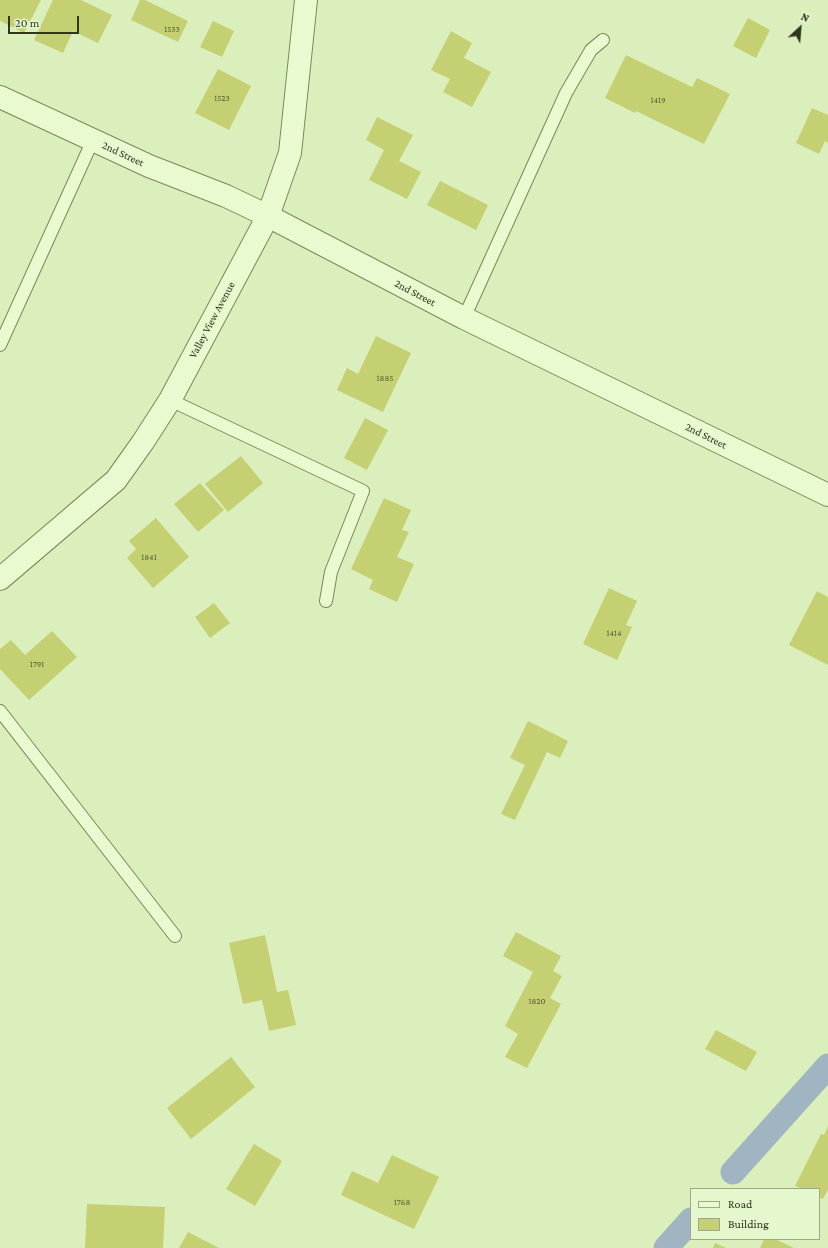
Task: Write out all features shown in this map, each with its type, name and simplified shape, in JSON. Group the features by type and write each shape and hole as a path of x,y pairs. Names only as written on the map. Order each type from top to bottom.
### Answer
{"street":[{"name":"Valley View Avenue","path":"0,579 116,480 170,400 268,216 290,153 306,0"},
{"name":"2nd Street","path":"0,97 149,166 226,196 268,216 464,318 828,495"}],"lane":[{"path":"464,318 566,93 591,50 603,40"},
{"path":"0,345 93,140"},
{"path":"170,400 363,491 332,572 326,601"},
{"path":"0,711 175,936"}],"building":[{"path":"0,0 41,0 24,33 0,21"},
{"path":"53,0 81,0 112,15 98,43 73,31 63,53 34,40"},
{"path":"140,0 145,0 188,21 178,42 131,20"},
{"path":"748,18 770,30 756,58 733,46"},
{"path":"213,21 234,31 222,57 200,47"},
{"path":"451,31 472,43 464,58 491,72 472,107 443,92 450,79 431,70"},
{"path":"626,55 692,87 697,78 730,94 704,144 636,111 635,113 605,98"},
{"path":"218,69 251,86 229,130 195,113"},
{"path":"812,108 828,115 828,143 825,141 819,154 796,143"},
{"path":"377,117 413,135 399,161 421,172 407,199 369,180 384,150 366,140"},
{"path":"440,181 488,205 476,230 427,205"},
{"path":"376,336 411,353 383,412 337,390 347,368 358,374"},
{"path":"365,418 388,430 367,470 344,458"},
{"path":"241,456 263,483 228,512 205,484"},
{"path":"200,483 224,510 198,532 174,504"},
{"path":"384,498 411,510 402,530 409,532 397,557 414,564 397,602 369,589 373,580 351,569"},
{"path":"156,518 189,557 153,588 127,558 136,549 129,541"},
{"path":"609,588 637,601 626,625 632,627 617,660 583,644"},
{"path":"817,591 828,597 828,665 789,645"},
{"path":"214,603 230,623 210,638 195,617"},
{"path":"52,631 77,657 29,700 0,669 0,649 11,640 25,655"},
{"path":"528,721 568,741 560,758 547,752 515,820 501,814 525,765 510,758"},
{"path":"516,932 561,956 553,971 562,976 550,998 561,1004 527,1068 505,1057 518,1034 505,1026 533,972 503,956"},
{"path":"265,935 277,992 288,990 296,1025 269,1031 262,1000 243,1004 229,943"},
{"path":"716,1030 757,1052 746,1071 705,1049"},
{"path":"231,1057 255,1087 191,1139 167,1108"},
{"path":"828,1126 828,1190 823,1199 820,1198 820,1188 800,1188 795,1186 821,1134 824,1135"},
{"path":"254,1144 282,1161 255,1206 226,1189"},
{"path":"392,1155 439,1177 414,1229 341,1195 352,1171 378,1183"},
{"path":"87,1204 165,1207 163,1248 85,1248"},
{"path":"188,1232 219,1248 179,1248"},
{"path":"764,1240 777,1240 794,1248 760,1248"},
{"path":"715,1243 726,1248 713,1248"}],"waterway":[{"path":"733,1172 828,1066"},
{"path":"666,1248 690,1221"}]}
